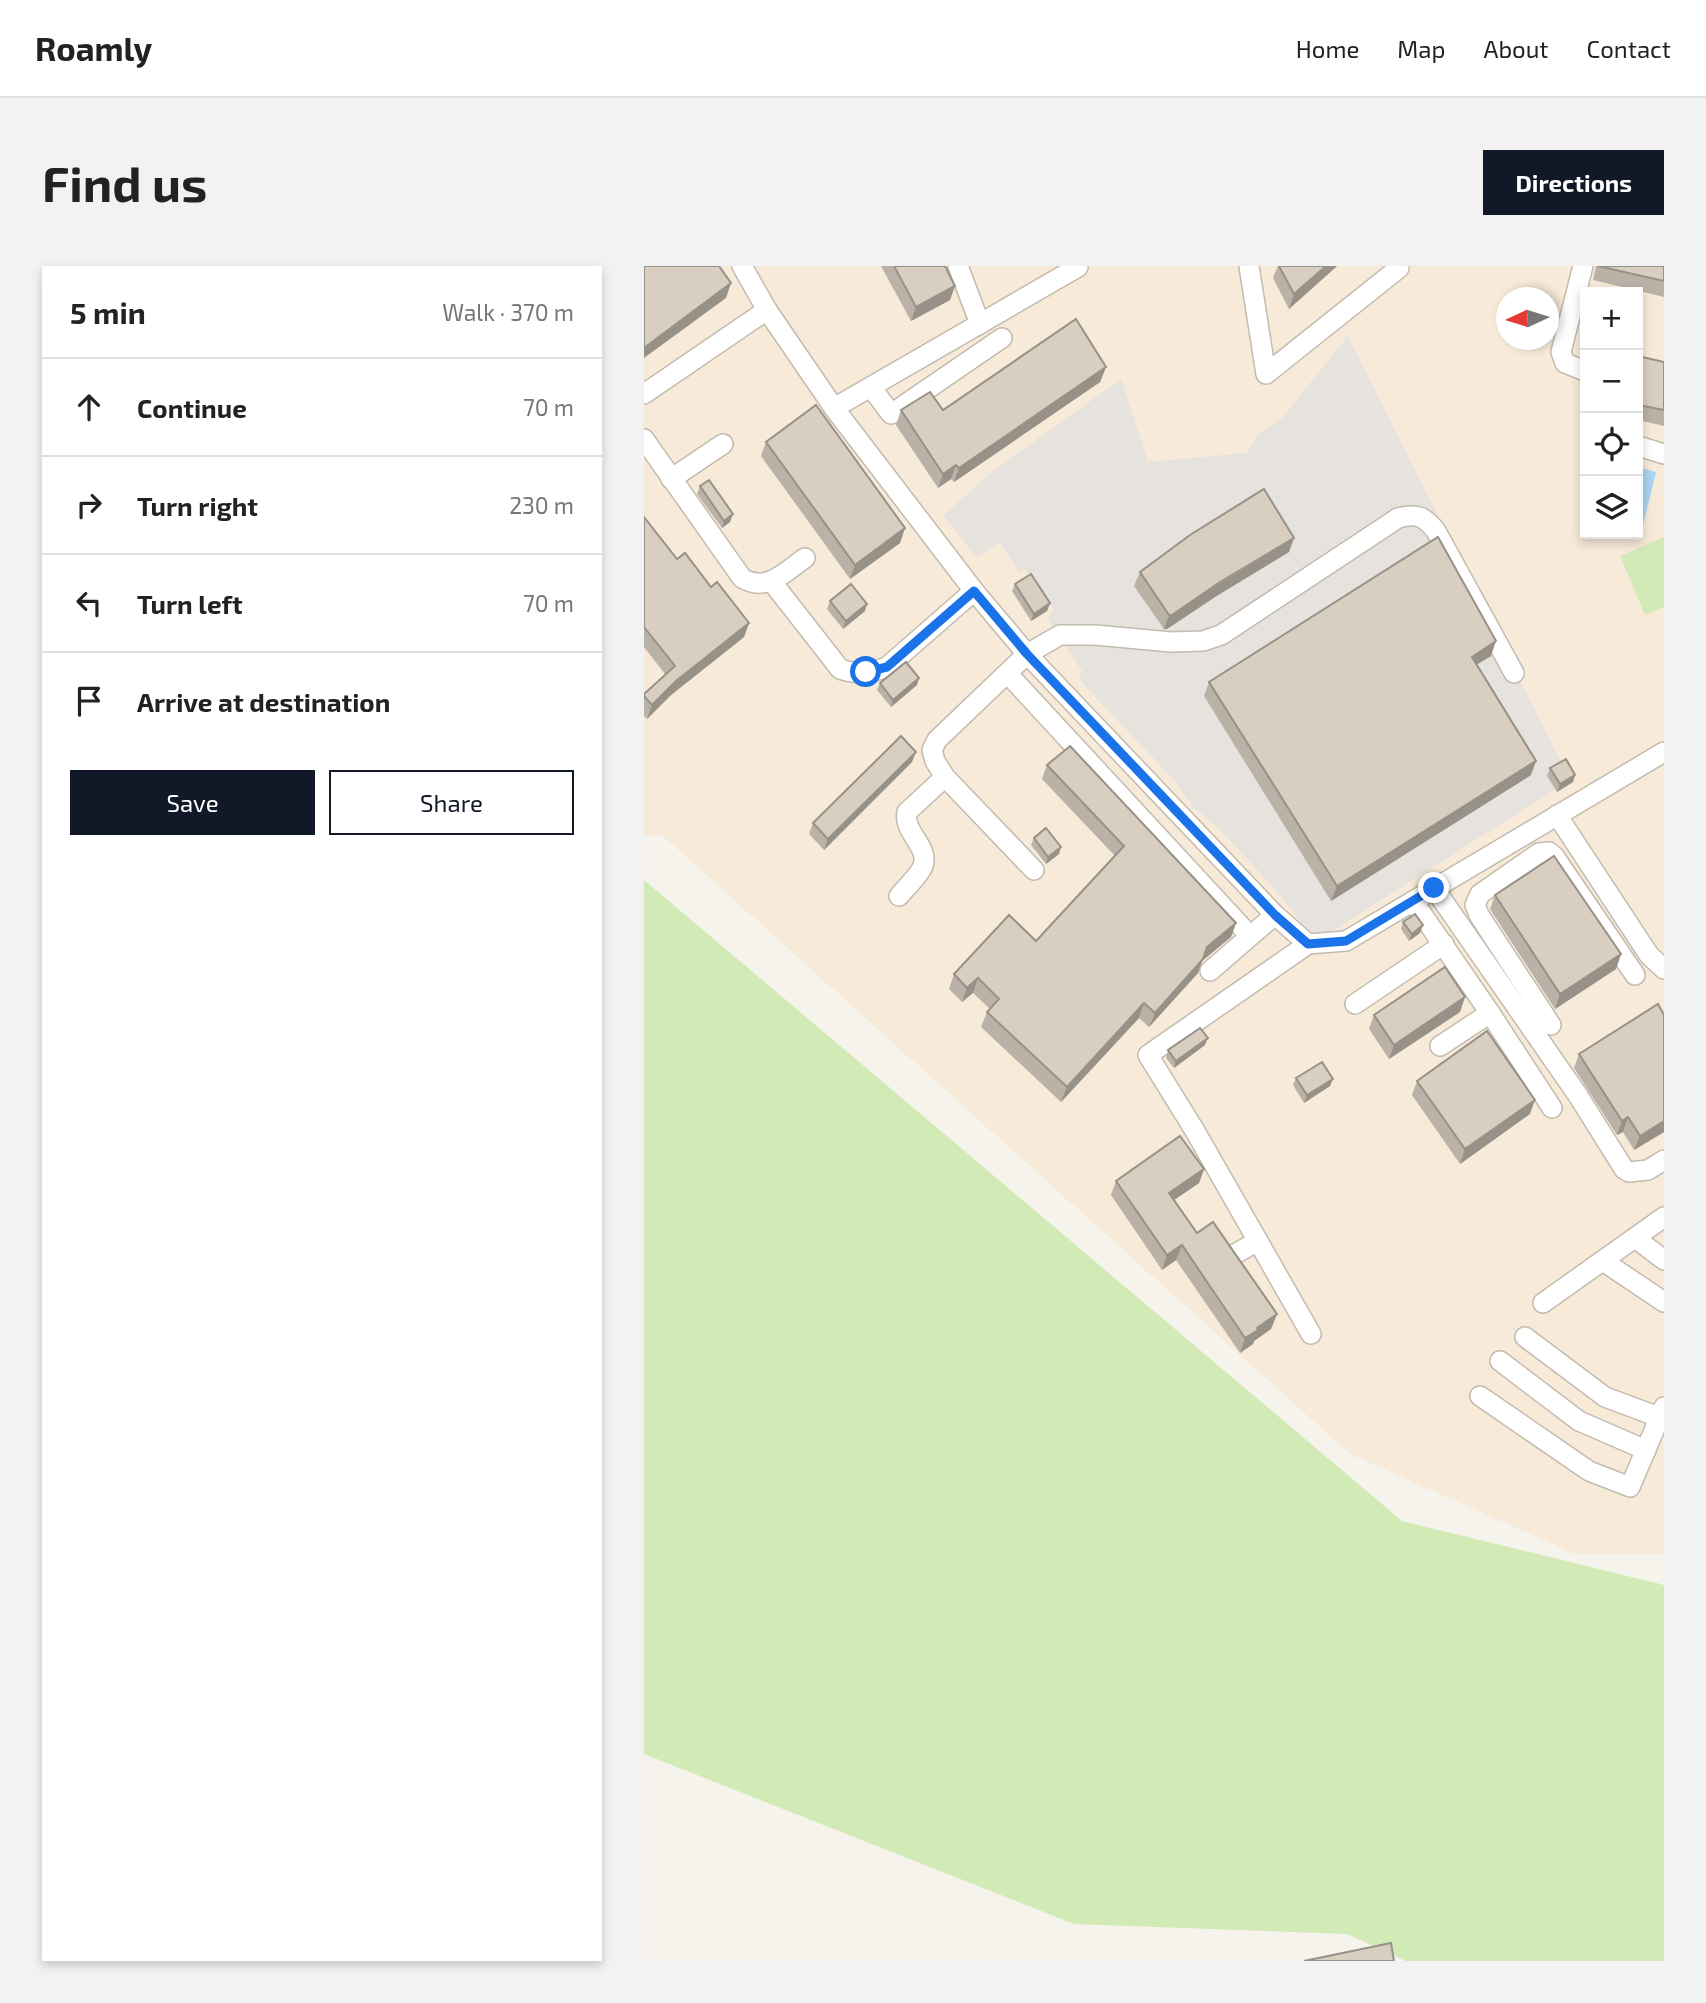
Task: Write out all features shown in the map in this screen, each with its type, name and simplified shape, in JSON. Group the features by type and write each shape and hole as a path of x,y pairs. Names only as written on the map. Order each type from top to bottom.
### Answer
{"street":[{"path":"742,266 767,310 834,408 974,591 1027,654 1275,915 1308,944"},
{"path":"958,266 980,324"},
{"path":"1249,266 1266,374 1399,268 1398,266"},
{"path":"1580,369 1566,363 1561,352 1583,266"},
{"path":"834,408 1078,267"},
{"path":"644,394 767,310"},
{"path":"871,387 891,414 1002,338"},
{"path":"644,439 741,578 759,585 772,582 805,558"},
{"path":"671,479 723,444"},
{"path":"1643,448 1664,454"},
{"path":"1034,870 945,777 934,761 933,745 1027,654 1060,635 1095,635 1171,642 1203,640 1221,635 1398,519 1413,514 1425,517 1436,531 1514,673"},
{"path":"772,582 839,669 856,673 887,667 974,591"},
{"path":"1008,674 1250,936"},
{"path":"1311,1334 1195,1131 1148,1055 1308,944 1346,941 1664,752"},
{"path":"899,896 922,868 924,860 919,844 907,828 907,813 945,777"},
{"path":"1557,815 1649,955 1664,969"},
{"path":"1502,848 1516,868"},
{"path":"1551,1025 1475,905 1480,894 1544,851 1554,856 1634,975"},
{"path":"1434,888 1577,1094 1624,1169 1629,1172 1648,1170 1664,1160"},
{"path":"1413,901 1552,1108"},
{"path":"1210,971 1275,915"},
{"path":"1355,1004 1444,944"},
{"path":"1440,1046 1490,1013"},
{"path":"1543,1303 1664,1217"},
{"path":"1635,1238 1664,1260"},
{"path":"1236,1254 1258,1241"},
{"path":"1603,1261 1664,1302"},
{"path":"1480,1396 1589,1471 1630,1487 1662,1414 1605,1397 1525,1337"},
{"path":"1500,1362 1580,1421 1646,1450"}],"shaded area":[{"path":"644,266 1664,266 1664,1554 1575,1554 1350,1454 663,836 644,836"},
{"path":"1348,336 1570,780 1315,942 1286,902 1222,831 1193,807 1174,780 1079,679 1082,671 1047,618 1054,611 1025,570 1019,572 1000,542 977,557 943,516 993,471 1121,379 1148,462 1247,453 1258,434 1282,418"}],"green space":[{"path":"1664,537 1664,607 1645,615 1620,556"},
{"path":"644,880 1402,1521 1664,1585 1664,1961 1406,1961 1347,1934 1074,1924 644,1754"}],"water":[{"path":"1643,468 1656,472 1643,525"}],"building":[{"path":"644,266 719,266 731,283 644,348"},
{"path":"894,266 945,266 955,286 916,307"},
{"path":"1279,266 1326,266 1294,294"},
{"path":"1598,266 1664,266 1664,281"},
{"path":"1076,319 1106,367 959,468 956,465 943,474 901,410 930,392 943,410"},
{"path":"1643,357 1664,362 1664,410 1643,406"},
{"path":"816,405 905,528 855,565 766,442"},
{"path":"709,480 733,514 724,521 700,486"},
{"path":"1264,489 1294,538 1169,615 1140,572 1190,535"},
{"path":"644,517 677,559 685,553 711,587 717,582 749,623 676,681 652,705 644,694 675,666 644,627"},
{"path":"1438,537 1496,641 1472,657 1536,761 1337,886 1209,682"},
{"path":"1031,574 1050,603 1034,614 1015,584"},
{"path":"851,584 867,604 846,621 830,601"},
{"path":"906,662 919,678 893,700 880,683"},
{"path":"901,736 916,752 828,839 813,823"},
{"path":"1070,746 1236,923 1207,947 1203,959 1155,1013 1144,1003 1067,1087 987,1012 999,999 978,978 967,988 954,974 1009,915 1036,941 1124,846 1047,765"},
{"path":"1566,759 1575,775 1560,784 1550,768"},
{"path":"1046,828 1061,847 1048,857 1034,838"},
{"path":"1554,856 1621,954 1560,994 1495,895"},
{"path":"1415,914 1423,925 1412,934 1403,922"},
{"path":"1445,967 1465,997 1394,1045 1374,1015"},
{"path":"1658,1004 1664,1015 1664,1121 1640,1136 1628,1117 1622,1121 1579,1054"},
{"path":"1200,1028 1208,1038 1176,1061 1168,1050"},
{"path":"1487,1031 1535,1100 1465,1149 1417,1081"},
{"path":"1322,1062 1333,1079 1307,1095 1296,1078"},
{"path":"1180,1136 1204,1169 1169,1193 1197,1233 1213,1222 1277,1314 1245,1338 1182,1245 1167,1255 1116,1181"},
{"path":"1391,1943 1394,1961 1304,1961"}],"route":[{"path":"866,672 887,667 974,591 1027,654 1275,915 1308,944 1346,941 1434,888"}]}
